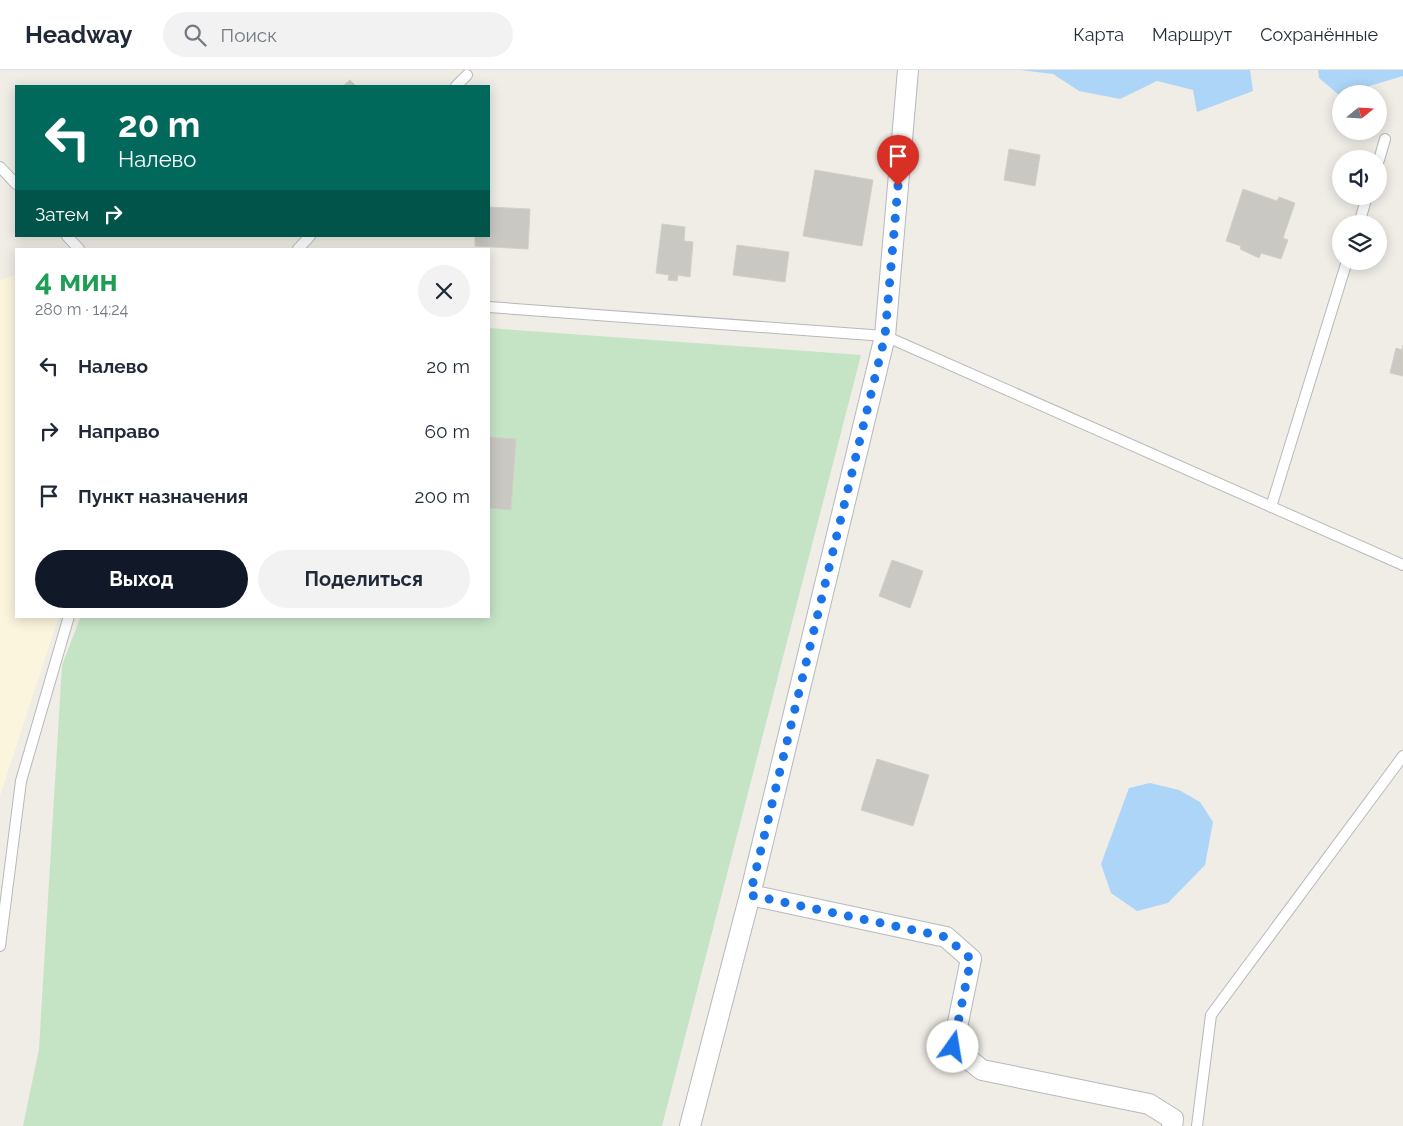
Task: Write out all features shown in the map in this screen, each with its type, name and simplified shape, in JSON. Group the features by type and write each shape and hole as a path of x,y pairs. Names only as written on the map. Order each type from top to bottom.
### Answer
{"street":[{"path":"690,1126 750,895 885,336 908,70"},
{"path":"750,895 946,937 971,959 953,1047 982,1070 1149,1104 1173,1118 1172,1126"}],"lane":[{"path":"457,85 467,75"},
{"path":"0,167 15,183"},
{"path":"68,237 78,248"},
{"path":"299,248 309,237"},
{"path":"1271,507 1344,270"},
{"path":"490,307 885,336 1403,565"},
{"path":"0,946 21,781 69,618"},
{"path":"1198,1126 1211,1016 1403,756"}],"shaded area":[{"path":"15,275 15,618 58,618 0,796 0,280"}],"green space":[{"path":"490,328 861,355 662,1126 23,1126 39,1049 62,665 80,618 490,618"}],"water":[{"path":"1020,70 1250,70 1253,91 1197,112 1193,90 1157,81 1120,99 1079,91 1053,74"},
{"path":"1318,70 1403,70 1403,76 1373,85 1332,85 1332,89 1319,78"},
{"path":"1150,783 1179,790 1200,802 1213,822 1205,865 1168,903 1137,911 1111,893 1101,864 1129,788"}],"building":[{"path":"350,80 355,85 344,85"},
{"path":"1009,149 1040,155 1035,186 1004,180"},
{"path":"815,170 873,180 862,246 803,236"},
{"path":"1243,189 1277,201 1279,197 1295,203 1283,238 1288,240 1281,259 1261,253 1259,258 1240,249 1241,246 1226,241"},
{"path":"490,207 530,209 528,249 475,246 475,237 490,237"},
{"path":"662,224 685,227 684,241 693,242 690,277 678,275 677,281 668,280 669,275 656,273"},
{"path":"737,245 789,252 785,282 733,275"},
{"path":"1403,345 1403,376 1390,373 1396,348 1402,350"},
{"path":"490,437 516,439 511,510 490,508"},
{"path":"892,560 923,571 910,608 879,596"},
{"path":"877,759 929,775 913,826 861,810"}],"route":[{"path":"898,186 885,336 750,895 946,937 971,959 953,1047"}]}
